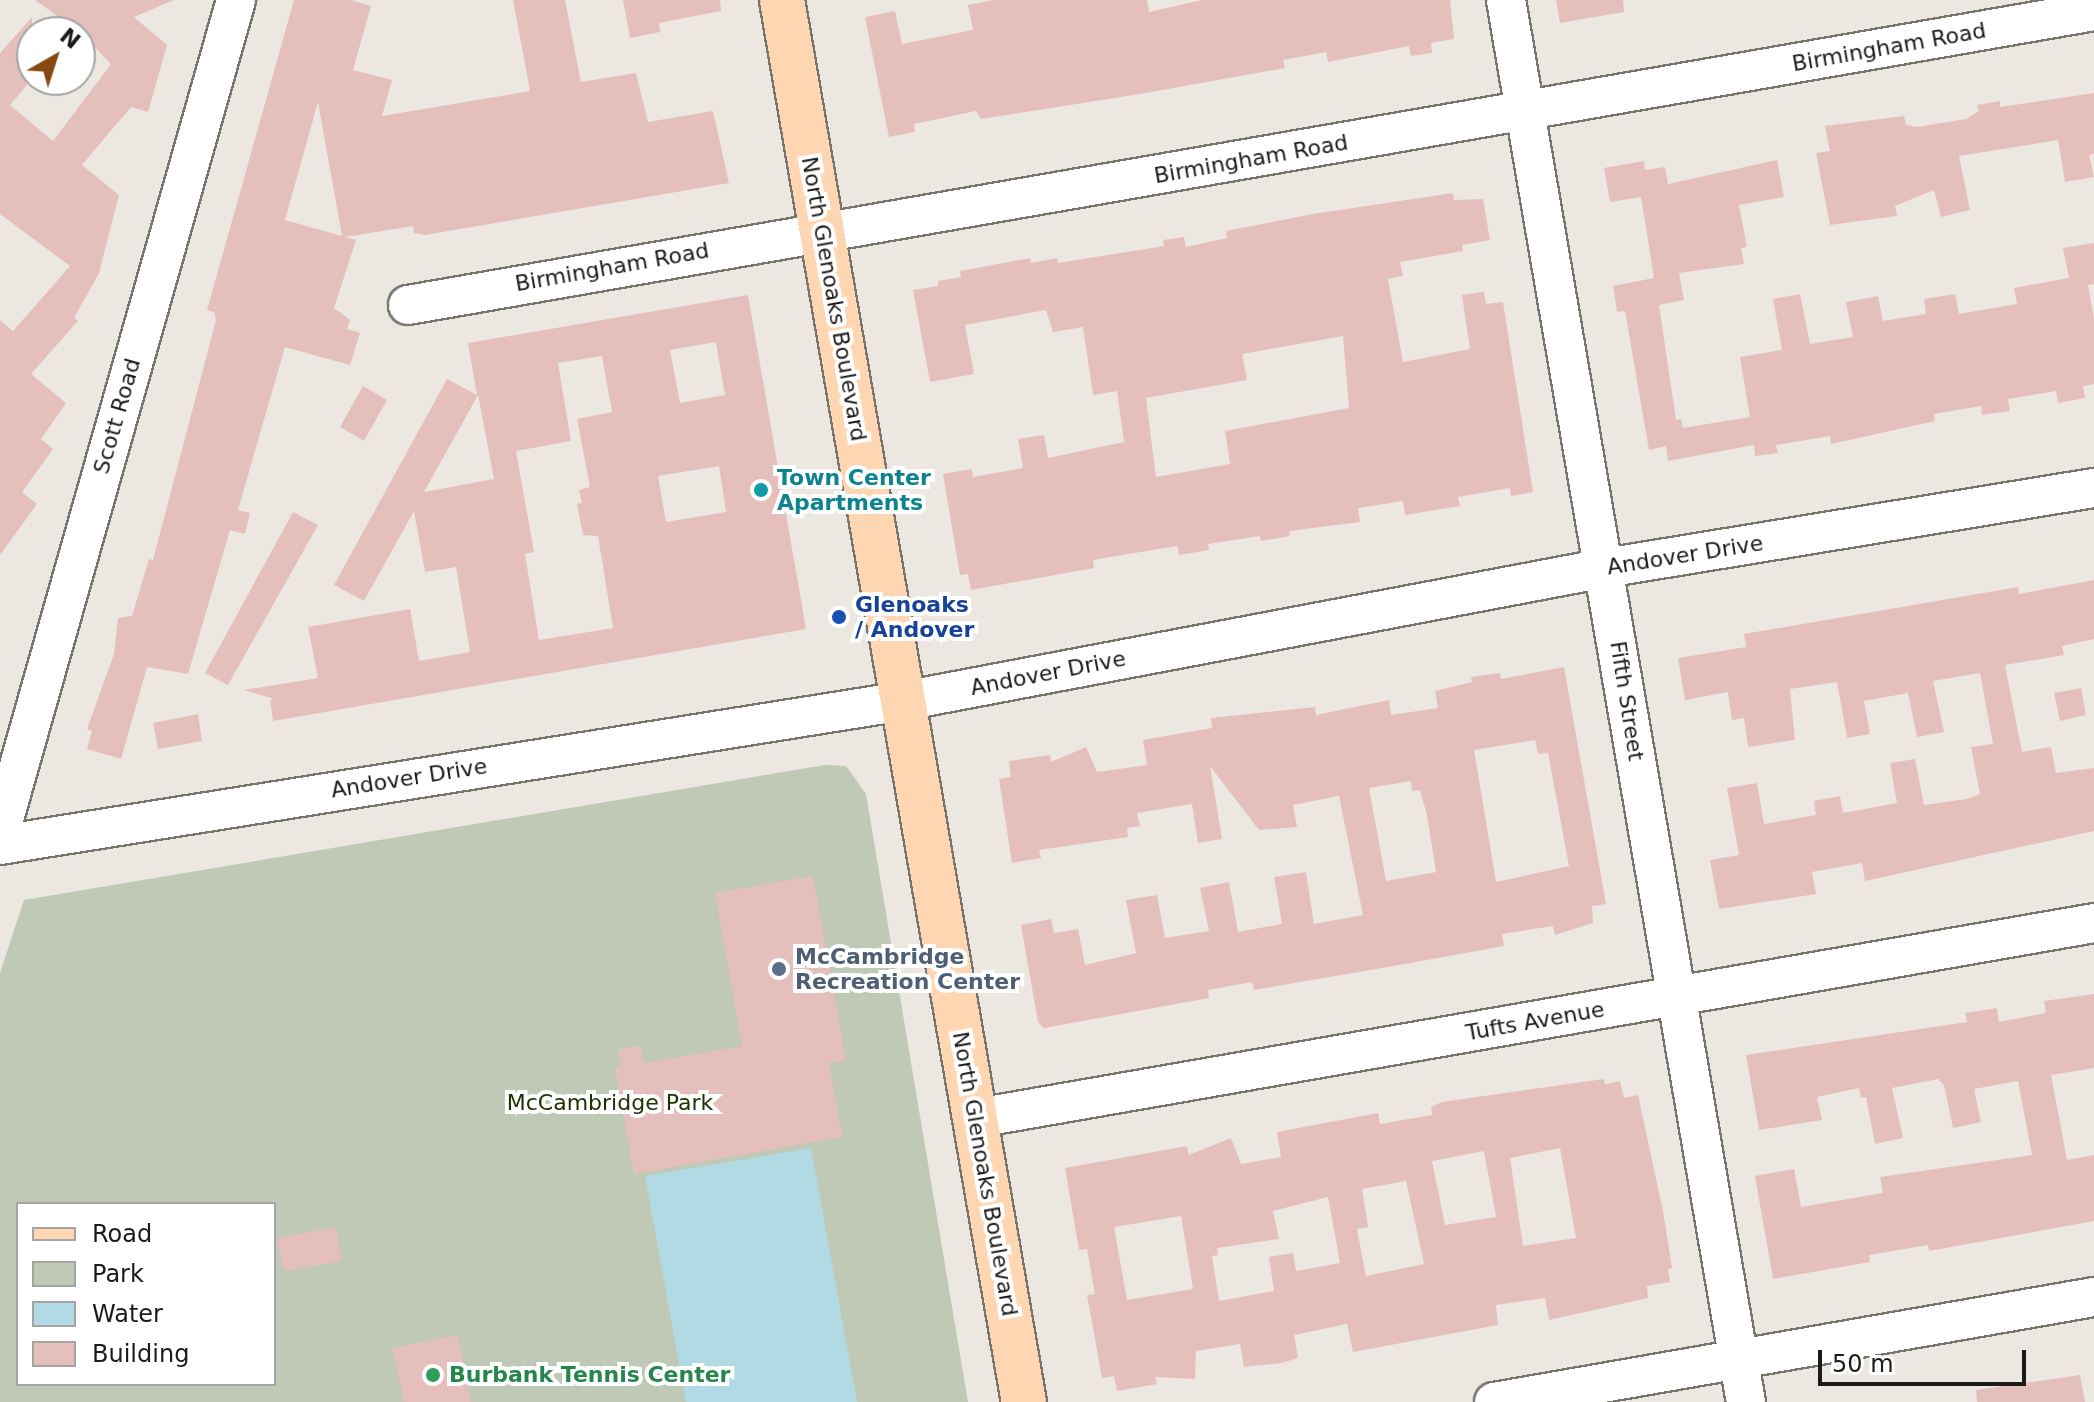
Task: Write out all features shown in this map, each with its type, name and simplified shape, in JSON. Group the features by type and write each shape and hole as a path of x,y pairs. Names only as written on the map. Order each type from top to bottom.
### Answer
{"main road":[{"name":"North Glenoaks Boulevard","path":"782,0 1024,1402"}],"street":[{"name":"Scott Road","path":"0,833 236,0"},
{"name":"Fifth Street","path":"1506,0 1746,1402"},
{"name":"Birmingham Road","path":"408,305 823,231 1525,113 2094,11"},
{"name":"Andover Drive","path":"0,845 903,701 1605,568 2094,488"},
{"name":"Tufts Avenue","path":"977,1118 2094,923"},
{"path":"1494,1402 2094,1297"}],"green space":[{"name":"McCambridge Park","path":"825,765 846,766 866,794 968,1402 0,1402 0,973 24,900"}],"water":[{"path":"811,1148 857,1402 686,1402 645,1176"}],"building":[{"path":"35,0 174,0 134,17 167,45 148,112 131,107 82,165 119,195 99,273 74,318 78,321 31,374 66,403 41,439 53,449 22,492 37,504 0,555 0,320 13,331 70,266 0,214 0,53 16,35 18,96 10,105 53,141 87,96 96,96 96,84 111,64 96,49 96,16 58,16"},
{"path":"294,0 351,0 371,6 353,70 392,80 382,116 530,91 513,0 565,0 581,82 636,73 648,122 713,111 729,183 425,235 414,233 413,226 345,237 356,240 334,308 350,320 347,329 360,333 350,365 285,347 238,510 250,513 245,534 230,530 188,674 147,667 121,759 87,749 92,731 87,729 114,654 118,618 132,616 149,559 153,560 216,320 214,312 207,310","holes":["318,102 342,236 285,220"]},
{"path":"623,0 720,0 721,11 659,23 660,32 630,38"},
{"path":"993,0 1147,0 1149,12 1202,0 1450,0 1454,39 1431,43 1432,53 1411,56 1409,46 1328,62 1326,52 1283,60 1285,68 1140,94 981,119 976,111 914,124 915,132 889,137 865,17 895,11 902,44 973,30 968,5"},
{"path":"1556,0 1623,0 1624,12 1560,23"},
{"path":"2094,93 2094,154 2089,155 2094,177 2065,182 2058,140 1959,156 1970,210 1941,217 1934,190 1895,206 1897,216 1830,225 1816,153 1830,151 1825,126 1904,116 1906,125 1917,127 1966,119 1979,111 1977,105 2000,101 2000,107"},
{"path":"1777,160 1784,197 1739,205 1747,247 1741,248 1744,264 1679,273 1684,300 1659,305 1676,420 1681,419 1683,428 1750,417 1740,357 1782,350 1773,299 1800,294 1810,344 1853,337 1846,302 1878,296 1883,321 1926,314 1924,299 1955,294 1959,314 2017,304 2014,288 2069,278 2063,248 2094,243 2094,284 2088,285 2094,319 2094,384 2083,386 2085,398 2058,403 2056,391 2008,399 2010,411 1982,415 1981,406 1934,414 1935,421 1831,444 1830,436 1776,445 1778,453 1755,456 1754,445 1668,461 1666,446 1649,450 1625,311 1617,312 1613,286 1654,278 1641,197 1610,202 1604,168 1644,161 1645,170 1665,167 1668,184"},
{"path":"1453,193 1454,200 1483,199 1490,240 1462,245 1463,251 1400,262 1403,276 1388,279 1403,362 1470,349 1462,295 1484,292 1486,304 1503,302 1533,492 1511,496 1510,488 1458,497 1460,506 1405,515 1403,501 1358,508 1360,522 1289,531 1290,536 1261,541 1260,536 1208,544 1209,550 1179,555 1177,546 1093,560 1094,568 971,590 968,574 960,575 943,474 972,469 973,477 1023,468 1018,439 1044,435 1048,458 1124,442 1117,391 1093,395 1083,327 1053,332 1046,310 965,325 974,374 930,382 913,290 938,286 938,281 961,277 960,271 1030,258 1031,263 1057,258 1058,263 1164,246 1163,240 1184,237 1186,247 1227,238 1226,231 1313,214","holes":["1343,336 1349,408 1225,431 1230,464 1156,477 1146,398 1247,380 1242,354"]},
{"path":"748,295 806,629 273,721 270,700 274,699 244,690 318,678 308,627 410,609 419,661 470,652 456,567 425,572 414,511 364,601 334,585 447,379 477,395 468,343","holes":["716,342 725,395 680,403 670,350","602,356 612,412 577,419 590,487 579,490 582,503 577,504 583,535 598,536 613,628 539,640 525,554 534,552 516,451 571,441 558,363","478,394 494,479 424,492","719,466 726,512 666,522 658,476"]},
{"path":"363,386 387,400 364,441 340,427"},
{"path":"293,512 318,525 228,685 205,673"},
{"path":"2094,580 2094,639 2062,646 2064,655 2005,665 2022,752 2051,747 2056,773 2094,768 2094,831 1865,881 1862,863 1812,872 1816,894 1719,909 1710,860 1739,855 1727,788 1757,783 1764,824 1816,815 1814,801 1840,796 1843,813 1897,803 1890,763 1915,759 1924,805 1967,799 1980,794 1971,747 1993,744 1980,673 1933,681 1944,732 1917,737 1908,693 1864,701 1870,734 1847,738 1837,682 1790,689 1795,740 1748,747 1744,718 1732,720 1728,692 1685,700 1678,658 1746,647 1744,634 2018,587 2019,594"},
{"path":"1564,667 1606,904 1592,906 1593,923 1555,935 1553,926 1502,934 1504,946 1405,964 1254,990 1252,982 1208,990 1209,998 1044,1028 1038,1022 1021,925 1051,919 1054,933 1078,929 1085,965 1136,953 1126,900 1157,895 1165,938 1209,931 1200,888 1229,882 1238,932 1282,924 1274,877 1306,872 1314,924 1363,915 1339,796 1293,805 1297,827 1259,830 1210,766 1222,839 1198,843 1192,804 1137,813 1140,826 1127,828 1128,837 1039,850 1041,858 1012,863 999,779 1011,777 1009,761 1050,755 1051,762 1086,747 1097,772 1147,765 1143,740 1212,728 1211,718 1315,707 1316,715 1389,700 1391,715 1438,708 1435,691 1472,682 1471,677 1500,673 1501,679","holes":["1535,740 1538,754 1548,753 1569,866 1496,882 1474,750","1411,781 1412,791 1420,790 1427,815 1436,872 1386,881 1369,788"]},
{"path":"2081,688 2086,715 2060,721 2054,693"},
{"path":"198,714 202,741 158,749 153,723"},
{"name":"McCambridge Recreation Center","path":"813,876 846,1060 829,1063 842,1137 634,1174 615,1067 621,1066 618,1050 641,1045 644,1063 742,1046 715,893"},
{"path":"2094,994 2094,1068 2051,1075 2067,1160 2094,1155 2094,1221 1929,1251 1928,1245 1869,1255 1870,1262 1773,1279 1755,1176 1794,1169 1801,1207 1883,1193 1880,1177 2032,1155 2018,1081 1974,1089 1981,1122 1953,1128 1944,1085 1938,1079 1892,1088 1903,1138 1875,1144 1866,1097 1861,1098 1859,1088 1817,1097 1822,1120 1759,1130 1746,1055 1967,1022 1965,1013 1997,1008 1999,1022 2046,1013 2044,1001"},
{"path":"1604,1079 1605,1084 1620,1081 1624,1098 1638,1095 1663,1211 1672,1268 1668,1269 1670,1282 1647,1286 1648,1298 1549,1320 1545,1298 1496,1305 1498,1325 1353,1352 1347,1324 1294,1335 1298,1358 1282,1363 1244,1367 1240,1344 1196,1351 1195,1379 1155,1377 1157,1384 1117,1391 1114,1376 1102,1378 1087,1295 1095,1294 1087,1249 1079,1250 1065,1168 1187,1146 1189,1155 1231,1138 1241,1164 1281,1157 1277,1132 1378,1113 1380,1124 1432,1115 1431,1107 1442,1102","holes":["1560,1148 1576,1238 1523,1246 1510,1158","1484,1151 1496,1217 1445,1225 1432,1161","1406,1181 1424,1264 1366,1276 1357,1229 1368,1227 1362,1189","1328,1197 1340,1263 1296,1271 1293,1253 1269,1257 1274,1291 1219,1301 1212,1256 1218,1255 1217,1248 1279,1239 1273,1211","1181,1216 1193,1289 1127,1300 1114,1227"]},
{"path":"336,1227 342,1261 284,1271 277,1238"},
{"name":"Burbank Tennis Center","path":"458,1335 471,1402 404,1402 392,1348"},
{"path":"2080,1375 2085,1402 1977,1402 1976,1390"}],"place":[{"name":"Town Center Apartments","path":"761,490"},
{"name":"Glenoaks / Andover","path":"839,617"},
{"name":"McCambridge Recreation Center","path":"779,969"},
{"name":"Burbank Tennis Center","path":"433,1375"}]}
